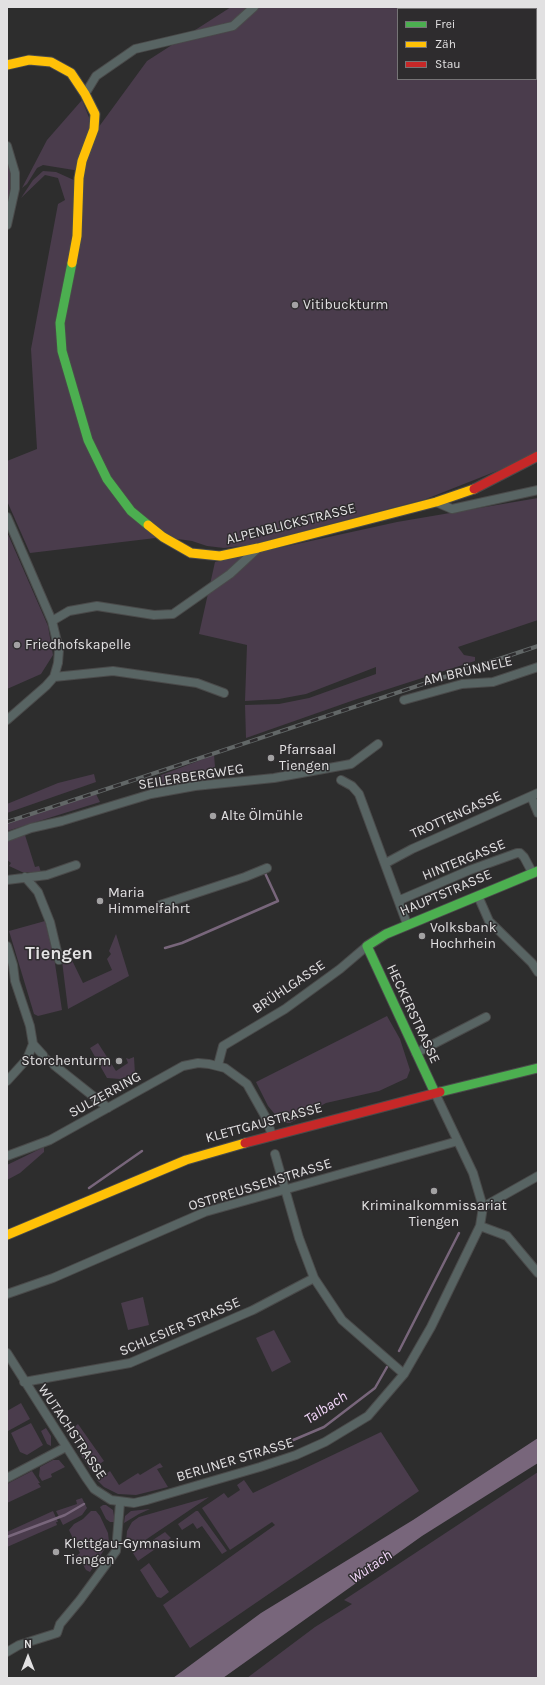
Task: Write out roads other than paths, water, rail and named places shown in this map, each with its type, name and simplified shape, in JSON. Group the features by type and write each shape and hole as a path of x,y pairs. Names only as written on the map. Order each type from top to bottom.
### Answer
{"street":[{"path":"85,94 96,76 135,49 233,26 254,7"},
{"name":"ALPENBLICKSTRASSE","path":"7,66 30,60 51,62 71,74 85,94 95,114 94,129 82,161 79,178 77,236 60,323 62,351 88,440 107,479 131,511 163,537 191,553 220,556 258,548 436,502 476,488 538,456"},
{"path":"7,146 15,173 15,189 7,225"},
{"path":"436,502 452,509 538,490"},
{"path":"7,517 52,621 59,650 58,663 54,677 46,686 7,720"},
{"path":"52,621 69,611 97,606 154,615 173,614 230,574 258,548"},
{"name":"AM BRÜNNELE","path":"404,700 462,684 493,682 538,667"},
{"path":"54,677 113,671 197,683 224,693"},
{"name":"SEILERBERGWEG","path":"7,837 31,828 62,821 151,794 195,786 274,778 351,764 378,744"},
{"path":"341,780 352,786 359,794 408,924"},
{"path":"535,795 538,813"},
{"name":"TROTTENGASSE","path":"386,863 412,849 535,795"},
{"name":"HINTERGASSE","path":"400,900 470,870 516,853 520,853 535,871"},
{"path":"7,880 47,875 76,865"},
{"path":"160,905 245,877 267,868"},
{"name":"HAUPTSTRASSE","path":"367,946 374,940 408,924 535,871"},
{"path":"25,877 38,892 50,922 59,960"},
{"path":"478,896 489,921 535,962 538,972"},
{"path":"7,946 13,965 14,981 30,1026 33,1044 28,1059 7,1081"},
{"name":"BRÜHLGASSE","path":"218,1065 223,1046 285,1009 340,969 367,946"},
{"name":"HECKERSTRASSE","path":"367,946 435,1093"},
{"path":"416,1053 486,1017"},
{"path":"33,1044 43,1055"},
{"name":"SULZERRING","path":"7,1156 50,1140 93,1118 183,1066 198,1063 218,1065"},
{"path":"54,1065 99,1099 108,1108"},
{"path":"218,1065 225,1068 247,1084 259,1104 272,1135"},
{"name":"KLETTGAUSTRASSE","path":"7,1235 186,1160 272,1135 538,1068"},
{"name":"BERLINER STRASSE","path":"120,1503 134,1503 147,1500 260,1467 296,1455 325,1442 368,1416 404,1374 430,1327 480,1226 483,1207 473,1173 435,1093"},
{"name":"OSTPREUSSENSTRASSE","path":"7,1294 53,1278 205,1212 458,1141"},
{"path":"275,1154 299,1238 314,1278 342,1320 404,1374"},
{"path":"483,1207 538,1176"},
{"path":"480,1226 508,1236 538,1273"},
{"name":"SCHLESIER STRASSE","path":"24,1382 130,1363 253,1310 314,1278"},
{"name":"WUTACHSTRASSE","path":"7,1353 24,1382 94,1489 111,1500 120,1503"},
{"path":"7,1478 66,1447"},
{"path":"7,1652 19,1646 57,1633 60,1624 80,1600 116,1551 120,1503"}],"water":[{"name":"Wutach","path":"538,1438 538,1463 422,1536 223,1678 173,1678 261,1613 413,1520"}],"waterway":[{"path":"165,948 182,943 278,901 265,873"},
{"path":"89,1188 142,1151"},
{"name":"Talbach","path":"399,1351 459,1233"},
{"name":"Talbach","path":"265,1452 324,1427 375,1388 387,1367"},
{"name":"Talbach","path":"7,1537 65,1515 84,1504"}],"tunnel":[{"path":"43,1055 54,1065"}],"railway":[{"path":"7,822 538,646"}],"place":[{"name":"Vitibuckturm","path":"295,305"},
{"name":"Friedhofskapelle","path":"17,645"},
{"name":"Pfarrsaal Tiengen","path":"271,758"},
{"name":"Alte Ölmühle","path":"213,816"},
{"name":"Maria Himmelfahrt","path":"100,901"},
{"name":"Volksbank Hochrhein","path":"422,936"},
{"name":"Storchenturm","path":"119,1061"},
{"name":"Kriminalkommissariat Tiengen","path":"434,1191"},
{"name":"Klettgau-Gymnasium Tiengen","path":"56,1552"}],"district":[{"name":"Tiengen","path":"59,954"}]}
